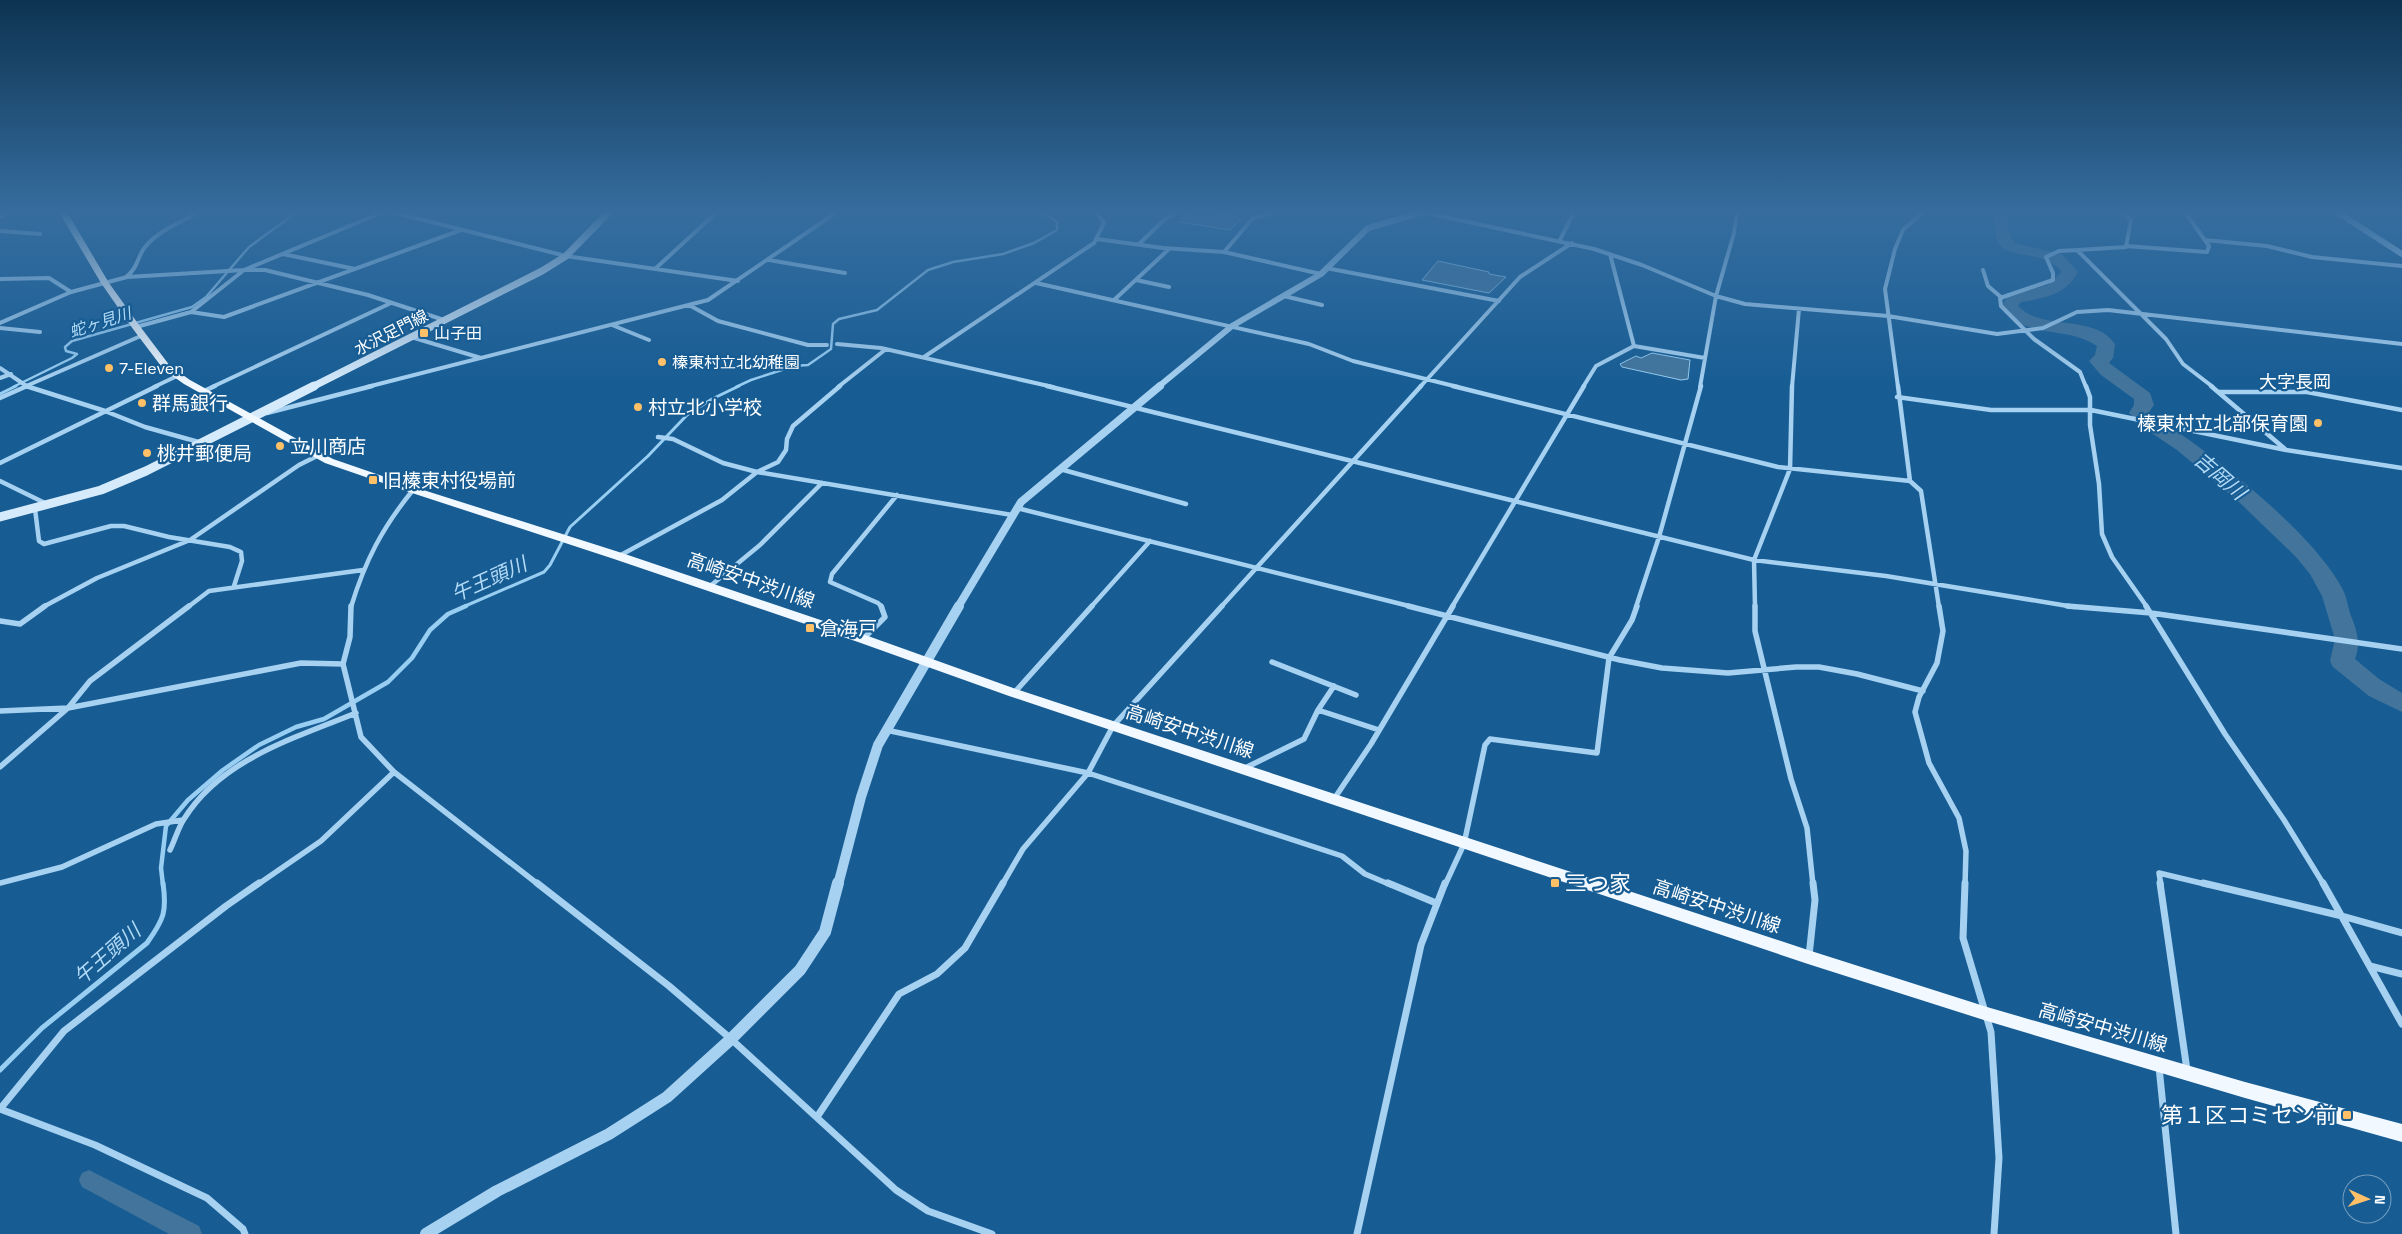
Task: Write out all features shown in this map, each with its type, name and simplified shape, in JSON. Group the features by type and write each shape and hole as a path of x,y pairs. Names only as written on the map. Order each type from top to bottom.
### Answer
{"main road":[{"name":"高崎安中渋川線","path":"97,270 167,368 177,376 329,461 618,556 1243,770 1808,957 1987,1014 2402,1133"},
{"name":"水沢足門線","path":"0,517 101,490 146,471 543,270"}],"street":[{"path":"126,277 135,270"},
{"path":"0,398 27,387 140,331 190,312 244,270"},
{"path":"0,323 71,292 126,277 244,270 266,270 320,283 444,320"},
{"path":"190,312 224,317 356,270"},
{"path":"665,270 738,282"},
{"path":"252,417 708,300 755,270"},
{"path":"830,270 845,272"},
{"path":"924,357 1055,270"},
{"path":"1114,300 1147,270"},
{"path":"1302,270 1321,274"},
{"path":"426,1234 497,1191 609,1134 667,1097 731,1039 800,970 815,950 824,932 869,767 886,730 1014,512 1060,469 1232,326 1321,274 1325,270"},
{"path":"1334,270 1499,301"},
{"path":"817,1117 899,994 937,974 965,948 1023,850 1088,773 1113,726 1529,270"},
{"path":"1614,270 1634,346"},
{"path":"1653,270 1716,296 1745,304 1888,316 1988,333 2028,332 2043,328 2077,312 2096,310 2402,344"},
{"path":"1357,1234 1421,945 1436,903 1464,844 1484,745 1490,739 1597,753 1609,658 1632,620 1659,537 1699,394 1716,296 1724,270"},
{"path":"1890,270 1885,289 1910,481 1920,491 1943,631 1938,663 1922,691 1915,712 1930,764 1958,818 1966,850 1964,938 1991,1032 1999,1158 1994,1234"},
{"path":"1983,270 1988,286 2002,298"},
{"path":"2002,298 2053,280 2052,270"},
{"path":"2097,270 2166,339 2183,364 2219,392 2286,450"},
{"path":"0,278 49,278 71,292"},
{"path":"1136,280 1169,287"},
{"path":"1036,283 1309,344 1353,361 1790,469 1910,481"},
{"path":"1284,296 1322,305"},
{"path":"2002,298 2001,306 2028,332 2080,372 2090,397 2090,425 2100,484 2102,534 2112,557 2151,613 2225,734 2284,820 2342,916 2402,1024"},
{"path":"204,391 391,303"},
{"path":"688,305 718,321 808,345 827,345"},
{"path":"1798,309 1790,407 1790,469 1754,560 1755,631 1792,779 1808,828 1815,900 1808,957"},
{"path":"612,325 649,340"},
{"path":"0,328 40,332"},
{"path":"411,337 482,358"},
{"path":"838,344 886,349 924,357 1754,560 1886,576 2085,609 2151,613 2402,649"},
{"path":"1334,800 1379,730 1596,366 1634,346 1705,358"},
{"path":"618,556 722,500 757,472 778,462 786,450 787,439 793,426 800,418 886,349"},
{"path":"0,368 27,387 106,411 145,427 202,443"},
{"path":"0,378 11,374"},
{"path":"0,464 177,376"},
{"path":"2219,392 2307,392 2402,410"},
{"path":"1898,396 1991,410 2091,410 2286,450 2402,468"},
{"path":"658,437 673,439 723,463 757,472 897,496 1014,512 1150,542 1609,658 1668,671 1766,672 1797,665 1822,667 1922,691"},
{"path":"1,622 20,624 49,603 97,578 190,540 292,470 319,455"},
{"path":"1060,469 1186,504"},
{"path":"0,481 49,505"},
{"path":"709,587 760,545 822,483"},
{"path":"413,490 390,518 363,570 351,607 350,637 343,664 361,737 394,772 669,986 731,1039 896,1190 928,1211 992,1234"},
{"path":"863,639 885,617 882,607 830,582 832,574 897,496"},
{"path":"35,509 39,541 44,544 111,526 124,526 230,547 241,552 242,561 234,586"},
{"path":"1014,693 1150,542"},
{"path":"0,767 68,708 90,680 209,591 234,586 363,570"},
{"path":"1272,662 1356,695"},
{"path":"0,711 68,708 301,663 343,664"},
{"path":"1243,770 1304,739 1318,710 1334,686"},
{"path":"1318,710 1379,730"},
{"path":"170,850 183,820 196,802 222,776 254,756 355,711"},
{"path":"886,730 1088,773 1342,856 1365,874 1436,903"},
{"path":"245,1234 243,1229 207,1198 95,1145 0,1109 64,1031 226,906 322,841 394,772"},
{"path":"0,883 62,867 156,824 183,820"},
{"path":"2188,1072 2159,873 2342,916 2402,933"},
{"path":"2370,966 2402,974"},
{"path":"2159,1064 2176,1234"}],"water":[{"path":"1431,270 1478,270 1506,277 1489,293 1422,280"},
{"path":"1652,353 1690,360 1688,379 1681,380 1622,367 1620,364 1636,356 1641,358"}],"waterway":[{"name":"蛇ヶ見川","path":"13,387 72,358 77,354 66,351 65,347 72,341 192,307 206,297 230,270"},
{"name":"午王頭川","path":"736,387 794,366 808,365 831,349 833,324 839,319 877,310 929,270"},
{"name":"吉岡川","path":"2068,270 2070,272 2066,279 2054,289 2015,298 2009,307 2018,316 2030,322 2083,332 2096,336 2106,344 2104,358 2098,361 2103,367 2143,397 2144,405 2139,413 2157,429 2184,446 2227,481 2304,552 2319,571 2334,596 2347,639 2342,661 2370,685 2402,703"},
{"name":"蛇ヶ見川","path":"0,394 16,386"},
{"name":"午王頭川","path":"463,607 544,572 550,565 570,527 648,456 687,415 712,399 739,386"},
{"name":"午王頭川","path":"163,885 161,868 166,826 188,800 223,770 259,745 296,727 324,719 388,682 412,658 430,630 448,614 466,606"},
{"name":"午王頭川","path":"0,1070 42,1028 147,943 163,915 165,901 163,883"},
{"path":"89,1180 191,1234"}],"place":[{"name":"山子田","path":"424,333"},
{"name":"榛東村立北幼稚園","path":"662,362"},
{"name":"7-Eleven","path":"109,368"},
{"name":"群馬銀行","path":"142,403"},
{"name":"村立北小学校","path":"638,407"},
{"name":"榛東村立北部保育園","path":"2318,423"},
{"name":"立川商店","path":"280,446"},
{"name":"桃井郵便局","path":"147,453"},
{"name":"旧榛東村役場前","path":"373,480"},
{"name":"倉海戸","path":"810,628"},
{"name":"三つ家","path":"1555,883"},
{"name":"第１区コミセン前","path":"2347,1115"}],"district":[{"name":"大字長岡","path":"2295,382"}]}
